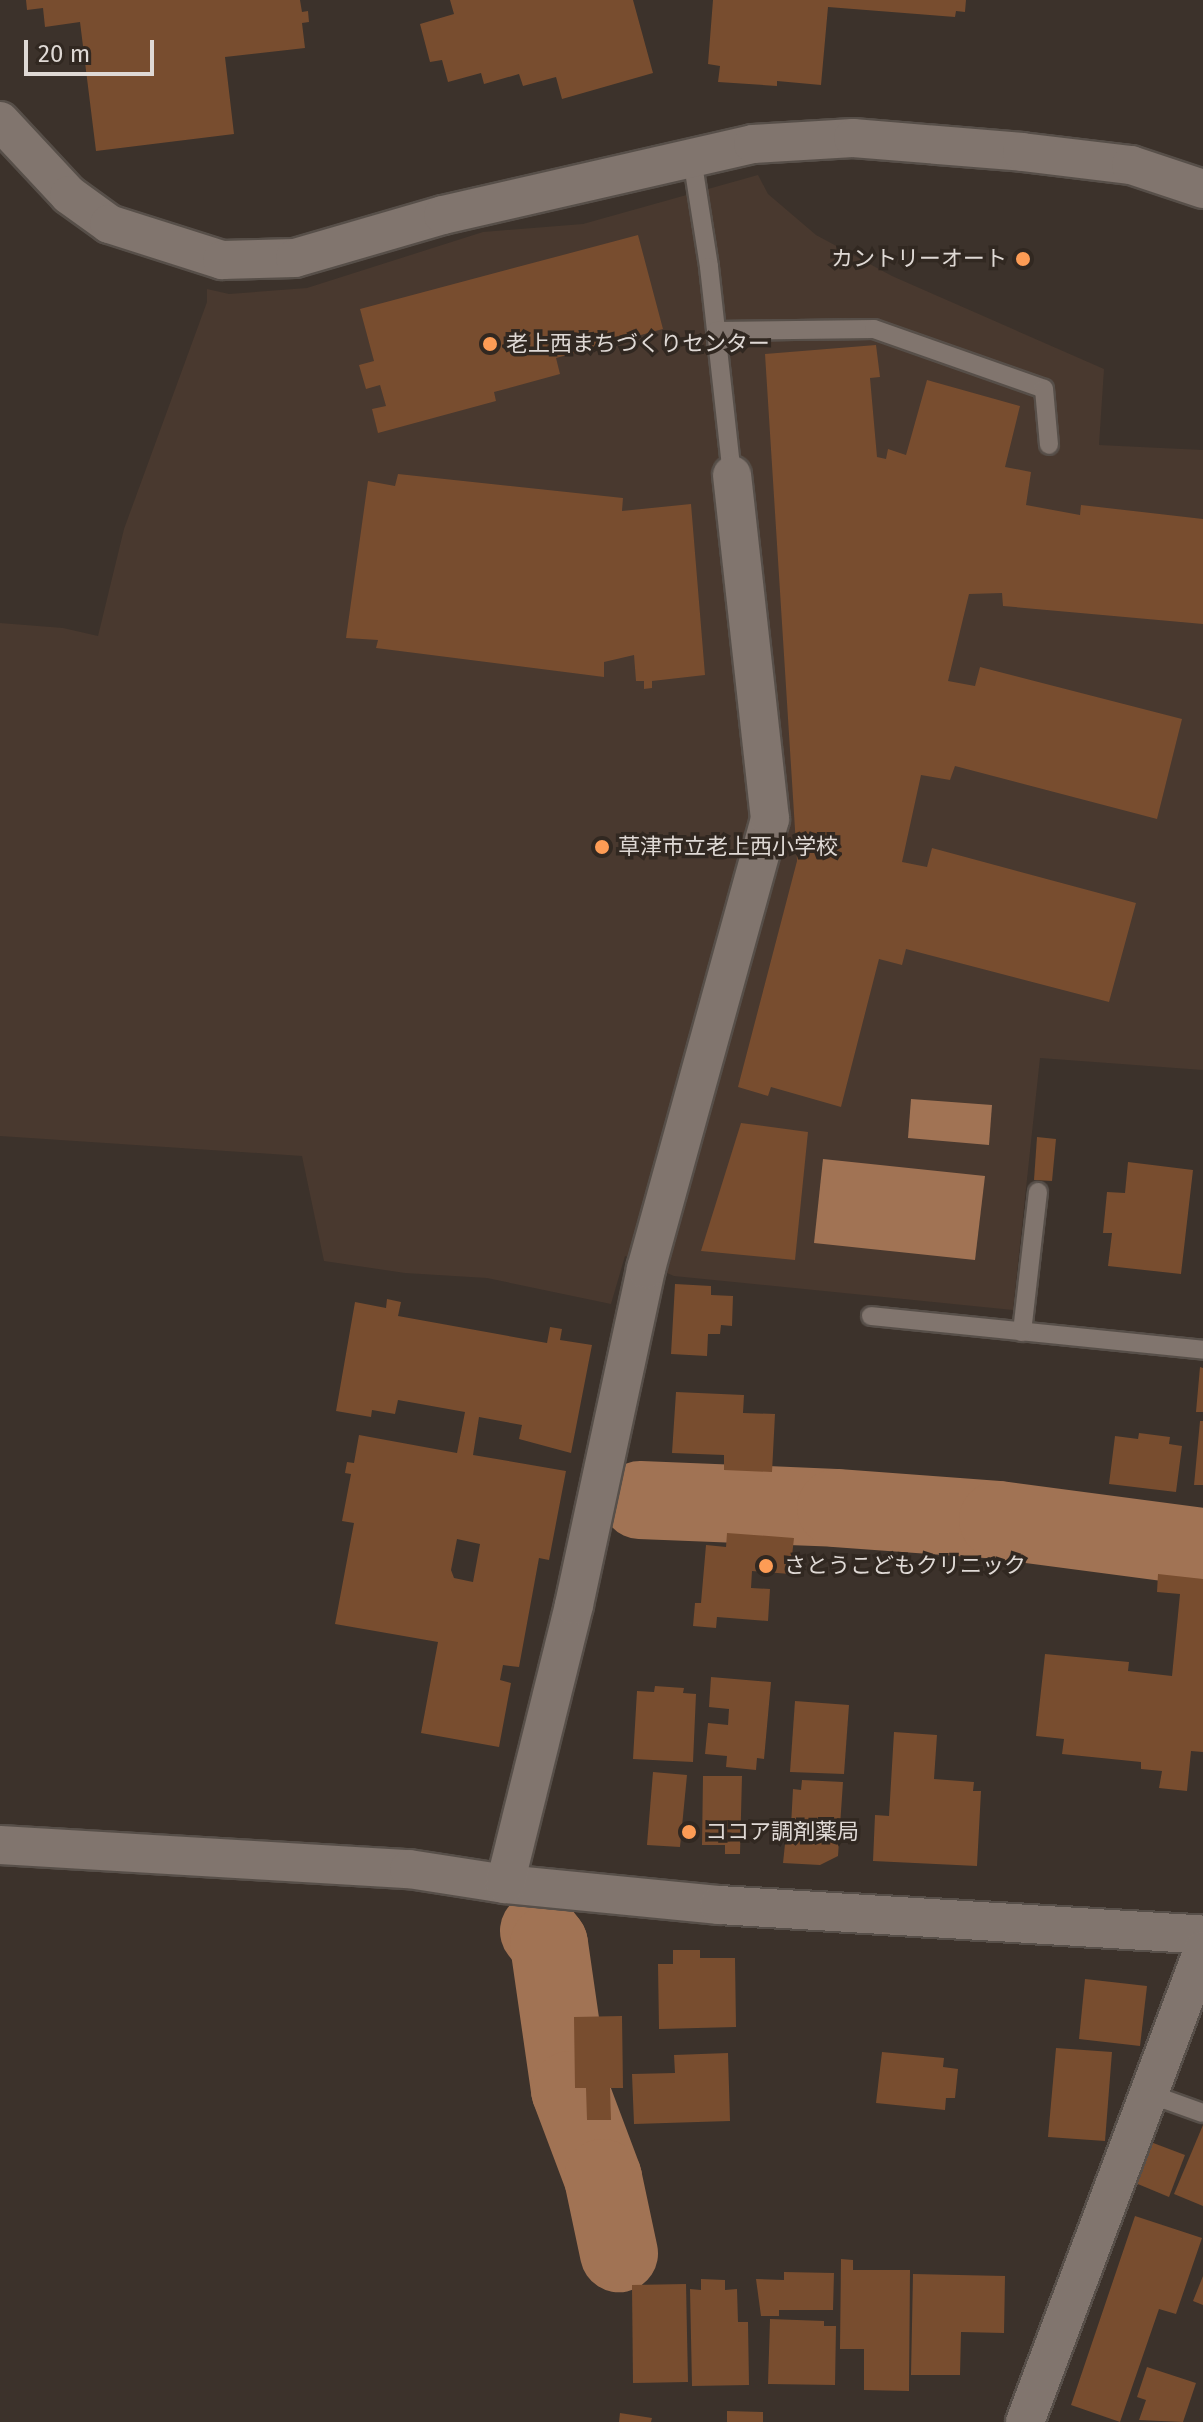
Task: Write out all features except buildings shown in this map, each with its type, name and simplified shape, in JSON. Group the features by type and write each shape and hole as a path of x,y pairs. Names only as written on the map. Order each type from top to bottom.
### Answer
{"street":[{"path":"0,121 69,195 109,224 222,260 295,258 443,215 753,144 853,138 1131,165 1203,189"},
{"path":"505,1884 574,1605 646,1269 770,819 732,475"},
{"path":"0,1845 409,1869 505,1884 719,1905 1203,1935"},
{"path":"1032,2420 1147,2093 1203,1950"}],"lane":[{"path":"692,158 732,475"},
{"path":"716,331 874,329 1044,389 1049,445"},
{"path":"1022,1332 1038,1192"},
{"path":"871,1316 1203,1350"},
{"path":"1147,2093 1203,2113"}],"shaded area":[{"name":"草津市立老上西小学校","path":"758,175 768,194 816,235 892,276 1104,369 1099,445 1203,450 1203,1070 1040,1058 1013,1310 674,1276 625,1256 611,1304 487,1278 405,1273 324,1261 302,1156 0,1136 0,623 63,628 98,636 124,529 207,302 207,289 229,294 307,288 483,232 583,224"},
{"path":"911,1099 992,1105 989,1145 908,1138"},
{"path":"823,1159 985,1176 975,1260 814,1243"}],"waterway":[{"path":"640,1500 836,1508 998,1520 1203,1547"},
{"path":"539,1931 549,1944 570,2090 603,2178 619,2253"}],"place":[{"name":"カントリーオート","path":"1023,259"},
{"name":"老上西まちづくりセンター","path":"490,344"},
{"name":"草津市立老上西小学校","path":"602,847"},
{"name":"さとうこどもクリニック","path":"766,1566"},
{"name":"ココア調剤薬局","path":"689,1832"}]}
